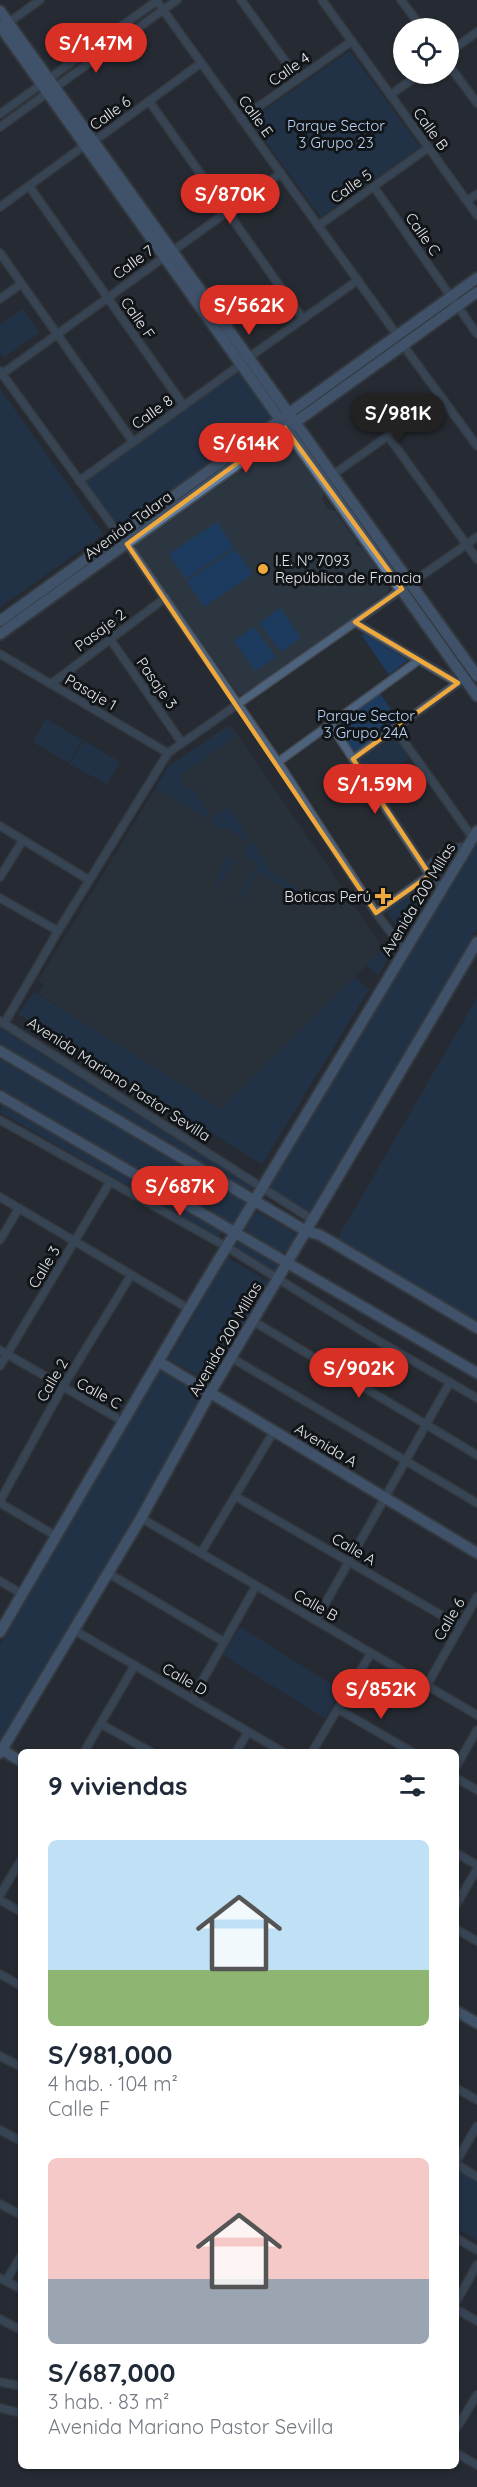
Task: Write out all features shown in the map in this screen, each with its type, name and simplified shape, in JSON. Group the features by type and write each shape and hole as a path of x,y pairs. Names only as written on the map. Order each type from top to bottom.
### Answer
{"street":[{"path":"3,27 40,0"},
{"path":"0,128 48,86 157,0"},
{"name":"Calle E","path":"157,0 477,446"},
{"path":"0,114 48,86 177,0"},
{"path":"241,0 298,79"},
{"name":"Calle B","path":"322,0 477,215"},
{"path":"401,0 414,18"},
{"path":"0,11 3,27 48,86 406,586 477,676"},
{"path":"459,45 477,32"},
{"name":"Calle 4","path":"242,119 352,41"},
{"name":"Calle 6","path":"0,207 201,63"},
{"path":"459,79 477,103"},
{"path":"390,95 406,84"},
{"path":"149,101 303,319"},
{"name":"Calle 5","path":"318,226 428,148"},
{"name":"Calle 7","path":"1,373 281,173"},
{"name":"Calle F","path":"29,186 184,406"},
{"name":"Calle C","path":"374,187 454,302"},
{"path":"466,201 477,194"},
{"path":"0,253 133,442"},
{"name":"Avenida Talara","path":"0,621 119,535 287,421 454,302 477,278"},
{"name":"Calle 8","path":"79,481 358,280"},
{"path":"0,299 21,284"},
{"name":"Avenida Talara","path":"454,302 477,292"},
{"path":"454,302 477,334"},
{"path":"1,373 119,535"},
{"path":"331,476 442,398"},
{"path":"287,421 331,476 406,586 462,680 477,696"},
{"name":"Avenida Talara","path":"0,634 127,544 287,421"},
{"path":"388,436 477,559"},
{"path":"2,1022 168,753 477,537"},
{"path":"127,544 279,762 376,913 405,951"},
{"name":"Pasaje 2","path":"51,684 165,598"},
{"path":"355,622 419,660 462,680"},
{"name":"Pasaje 3","path":"110,639 182,743"},
{"name":"Pasaje 1","path":"0,654 168,753"},
{"path":"279,762 419,660"},
{"path":"353,759 462,680"},
{"path":"330,724 425,868 441,888"},
{"path":"395,729 472,838 450,849 425,868"},
{"path":"0,826 89,880"},
{"name":"Avenida 200 Millas","path":"0,1632 189,1309 472,838"},
{"path":"0,877 23,840"},
{"path":"376,913 430,875"},
{"path":"0,898 58,931"},
{"name":"Avenida 200 Millas","path":"1,1751 141,1518 210,1393 477,942"},
{"name":"Avenida Mariano Pastor Sevilla","path":"2,1022 313,1220"},
{"name":"Avenida Mariano Pastor Sevilla","path":"0,1051 306,1231 320,1235 477,1328"},
{"path":"1,1099 477,1373"},
{"path":"0,1120 227,1247 477,1398"},
{"name":"Calle 3","path":"0,1366 3,1352 75,1242 110,1182"},
{"path":"0,1197 189,1309"},
{"path":"0,1240 19,1208"},
{"path":"313,1220 320,1235"},
{"name":"Calle 2","path":"0,1502 62,1388 131,1275"},
{"path":"253,1322 477,1455"},
{"name":"Calle C","path":"3,1352 124,1422"},
{"path":"232,1358 477,1503"},
{"name":"Avenida A","path":"159,1362 477,1553"},
{"path":"316,1620 450,1382"},
{"path":"201,1553 274,1431"},
{"name":"Calle A","path":"235,1496 460,1626"},
{"path":"0,1502 56,1536"},
{"name":"Calle B","path":"141,1518 477,1715"},
{"path":"108,1573 224,1642"},
{"path":"0,1581 22,1594"},
{"path":"192,1699 256,1586"},
{"name":"Calle 6","path":"427,1685 477,1597"},
{"name":"Calle D","path":"74,1630 278,1749"},
{"path":"314,1749 371,1653"},
{"path":"86,1749 135,1665"},
{"path":"338,1709 407,1749"},
{"path":"101,1724 145,1749"},
{"path":"459,1762 477,1730"},
{"path":"238,1749 248,1732"},
{"path":"1,1751 18,1760"},
{"path":"459,1780 477,1790"},
{"path":"459,1855 477,1867 459,1900"},
{"path":"18,1865 0,1897 18,1910"},
{"path":"459,1931 477,1941"},
{"path":"0,1974 18,1984"},
{"path":"459,2013 477,2023"},
{"path":"0,2056 18,2065"},
{"path":"459,2090 477,2100"},
{"path":"459,2158 477,2126"},
{"path":"0,2130 18,2139"},
{"path":"459,2165 477,2177"},
{"path":"0,2204 18,2213"},
{"path":"459,2240 477,2250"},
{"path":"18,2260 3,2280 18,2288"},
{"path":"459,2297 477,2265"},
{"path":"459,2311 477,2321"},
{"path":"0,2319 18,2328"},
{"path":"0,2382 18,2385"},
{"path":"459,2424 477,2395"},
{"path":"0,2408 18,2412"},
{"path":"459,2455 477,2466"}],"highlighted area":[{"path":"285,428 402,589 355,622 458,683 353,759 430,875 376,913 127,544"}],"shaded area":[{"name":"I.E. N° 7093 República de Francia","path":"282,442 287,442 324,493 322,499 328,509 335,511 356,540 356,545 363,548 389,587 388,592 244,696 239,695 136,551 136,545"},
{"path":"227,726 233,728 383,948 225,1108 220,1109 39,994 44,984 38,981 169,766"}],"green space":[{"name":"Parque Sector 3 Grupo 23","path":"350,51 420,147 321,217 250,120"},
{"path":"22,309 39,332 4,357 0,351 0,325"},
{"path":"238,372 272,419 119,528 85,482"},
{"path":"0,389 103,534 0,607"},
{"path":"217,522 234,547 186,579 169,554"},
{"path":"235,549 253,574 204,607 187,581"},
{"path":"280,608 301,638 281,652 259,623"},
{"path":"254,627 276,657 255,671 234,641"},
{"path":"361,634 365,634 408,660 389,675"},
{"name":"Parque Sector 3 Grupo 24A","path":"379,692 400,723 354,756 333,725"},
{"path":"46,719 82,740 69,763 33,742"},
{"path":"225,729 231,729 235,737 178,777 187,789 193,789 210,815 207,818 156,788 169,766"},
{"path":"394,737 409,758 374,782 359,761"},
{"path":"84,741 120,762 107,784 70,764"},
{"path":"229,807 249,837 247,841 225,827 223,830 211,823 212,818"},
{"path":"477,839 477,929 311,1209 307,1211 271,1189 271,1186"},
{"path":"252,841 272,872 299,890 296,895 258,872 240,901 237,899 258,865 243,854"},
{"path":"456,854 452,865 439,877 429,868 448,855"},
{"path":"227,855 235,861 218,887 215,885"},
{"path":"431,880 434,883 402,934 386,910"},
{"path":"383,949 388,958 378,975 366,965"},
{"path":"354,977 369,989 262,1164 18,1014 34,992 221,1109"},
{"path":"477,998 477,1322 354,1251 338,1238"},
{"path":"0,1026 252,1187 247,1193 0,1048"},
{"path":"0,1059 250,1203 235,1227 0,1088"},
{"path":"3,1103 222,1230 218,1238 0,1112"},
{"path":"258,1212 294,1233 294,1239 286,1252 280,1251 247,1231 246,1227"},
{"path":"241,1241 278,1262 277,1270 272,1270 238,1250 237,1243"},
{"path":"227,1258 269,1282 211,1383 169,1359"},
{"path":"161,1368 205,1393 0,1747 0,1645"},
{"path":"240,1627 342,1691 325,1718 223,1655"},
{"path":"459,2171 477,2181 477,2240 459,2230"}],"place":[{"name":"I.E. N° 7093 República de Francia","path":"263,569"},
{"name":"Boticas Perú","path":"383,896"}]}
